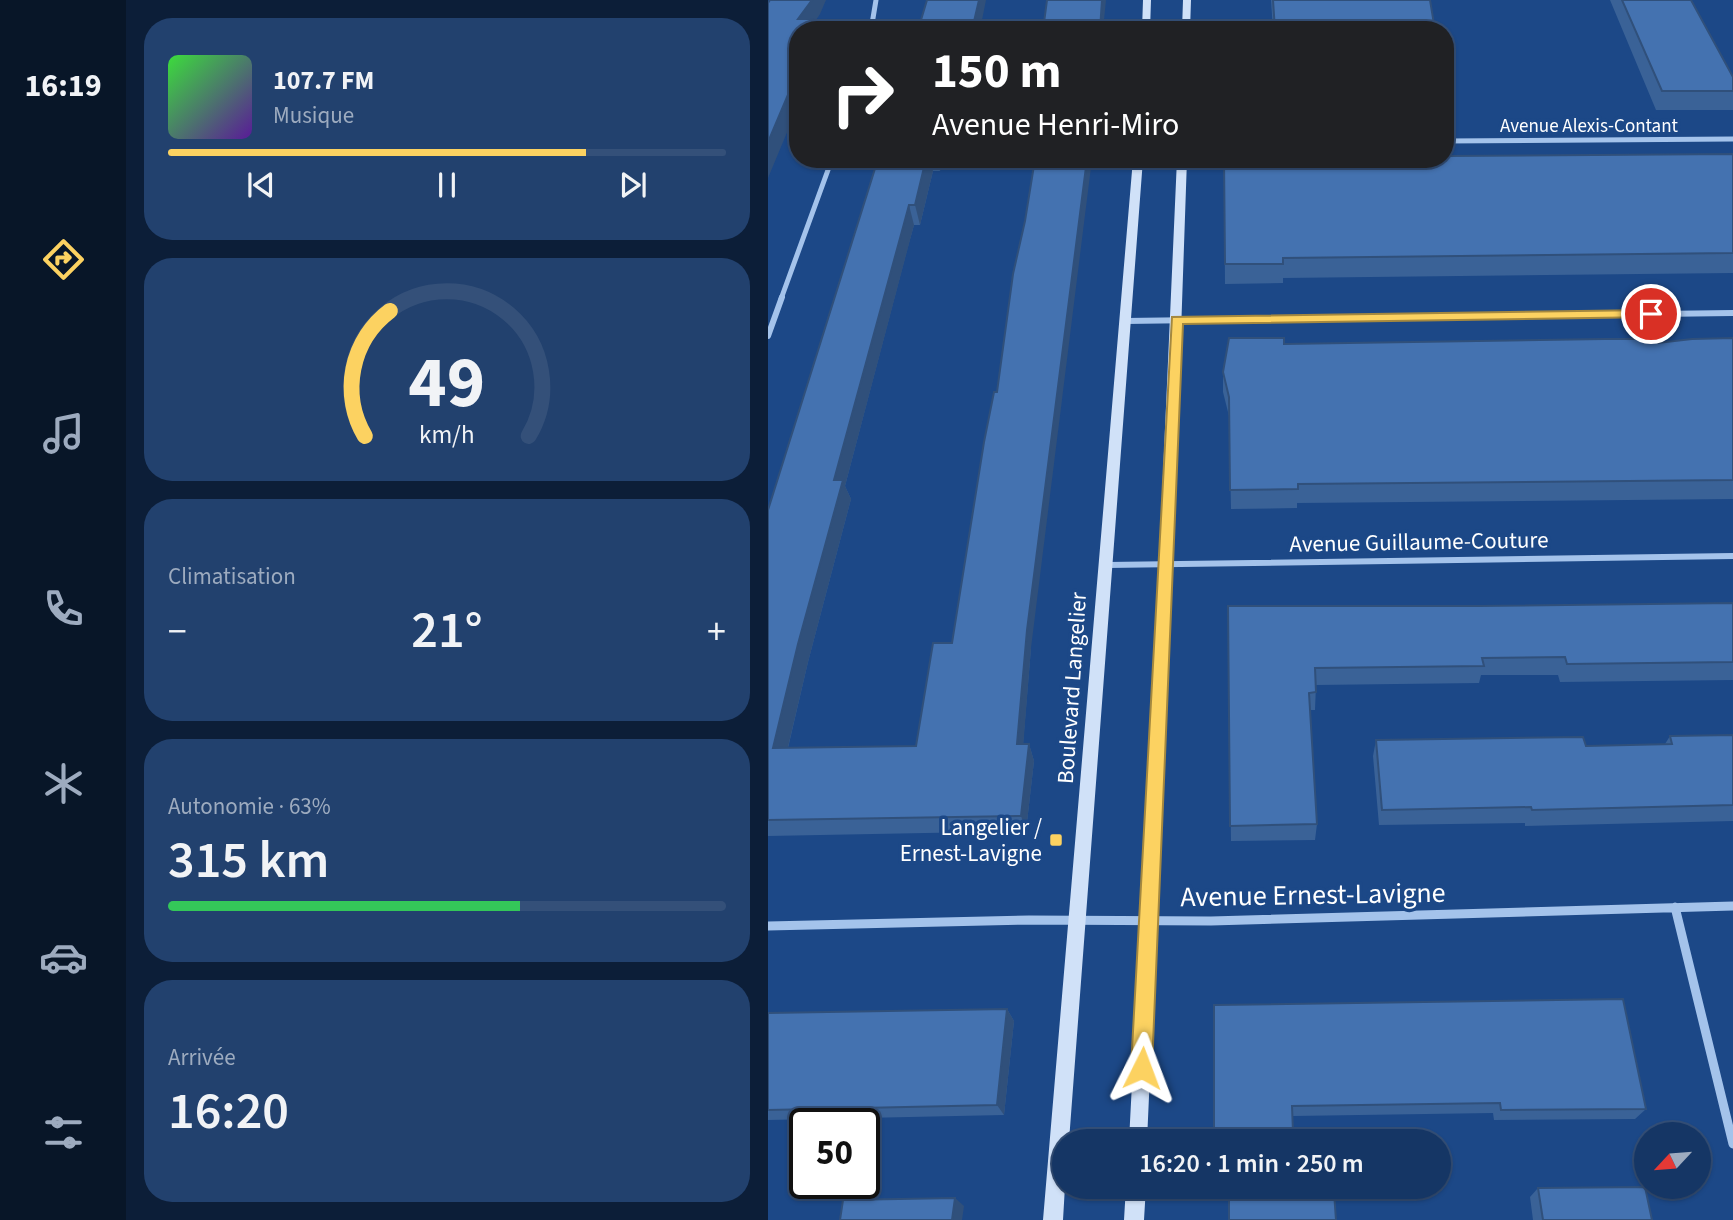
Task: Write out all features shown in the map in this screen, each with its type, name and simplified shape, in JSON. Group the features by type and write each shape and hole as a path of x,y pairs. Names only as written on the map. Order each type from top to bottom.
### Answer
{"main road":[{"path":"1146,21 1147,0"},
{"path":"1186,21 1187,0"},
{"name":"Boulevard Langelier","path":"1053,1220 1137,168"},
{"path":"1139,1129 1182,168"},
{"path":"1134,1220 1135,1199"}],"street":[{"path":"872,21 876,0"},
{"name":"Avenue Alexis-Contant","path":"1454,141 1733,139"},
{"path":"768,336 829,168"},
{"path":"1125,321 1733,313"},
{"name":"Avenue Guillaume-Couture","path":"1106,565 1733,556"},
{"name":"Avenue Ernest-Lavigne","path":"768,926 1149,921 1733,906"},
{"path":"1675,907 1733,1144"}],"building":[{"path":"770,0 812,0 798,19 812,19 811,21 789,21 789,92 768,142"},
{"path":"927,0 979,0 974,21 921,21"},
{"path":"1047,0 1102,0 1101,21 1044,21"},
{"path":"1273,0 1430,0 1434,21 1274,21"},
{"path":"1622,0 1691,0 1733,77 1733,91 1662,91"},
{"path":"1733,154 1733,253 1283,258 1283,264 1225,264 1224,168 1454,168 1454,156"},
{"path":"875,168 924,168 915,205 909,205 834,480 843,480 773,748 916,746 933,643 952,643 984,442 994,392 997,392 1013,274 1034,168 1086,168 1027,630 1017,744 1029,744 1021,816 768,820 768,510"},
{"path":"1229,338 1284,338 1284,344 1604,339 1657,339 1658,343 1733,338 1733,480 1298,484 1298,489 1230,490 1229,397 1223,372"},
{"path":"1733,603 1733,662 1567,664 1565,657 1482,658 1484,666 1315,668 1316,692 1309,693 1317,824 1230,826 1228,606"},
{"path":"1733,735 1733,805 1532,810 1531,807 1382,810 1376,740 1583,737 1586,746 1672,744 1670,736"},
{"path":"1623,999 1646,1109 1501,1110 1500,1103 1292,1106 1293,1129 1218,1129 1214,1128 1214,1005"},
{"path":"1007,1009 997,1105 768,1110 768,1013"},
{"path":"1634,1187 1634,1199 1648,1199 1652,1220 1543,1220 1538,1188"},
{"path":"955,1198 952,1220 840,1220 843,1200"},
{"path":"1229,1199 1334,1199 1336,1220 1229,1220"}],"place":[{"name":"Langelier / Ernest-Lavigne","path":"1056,840"}],"route":[{"path":"1142,1068 1177,320 1651,314"}]}
